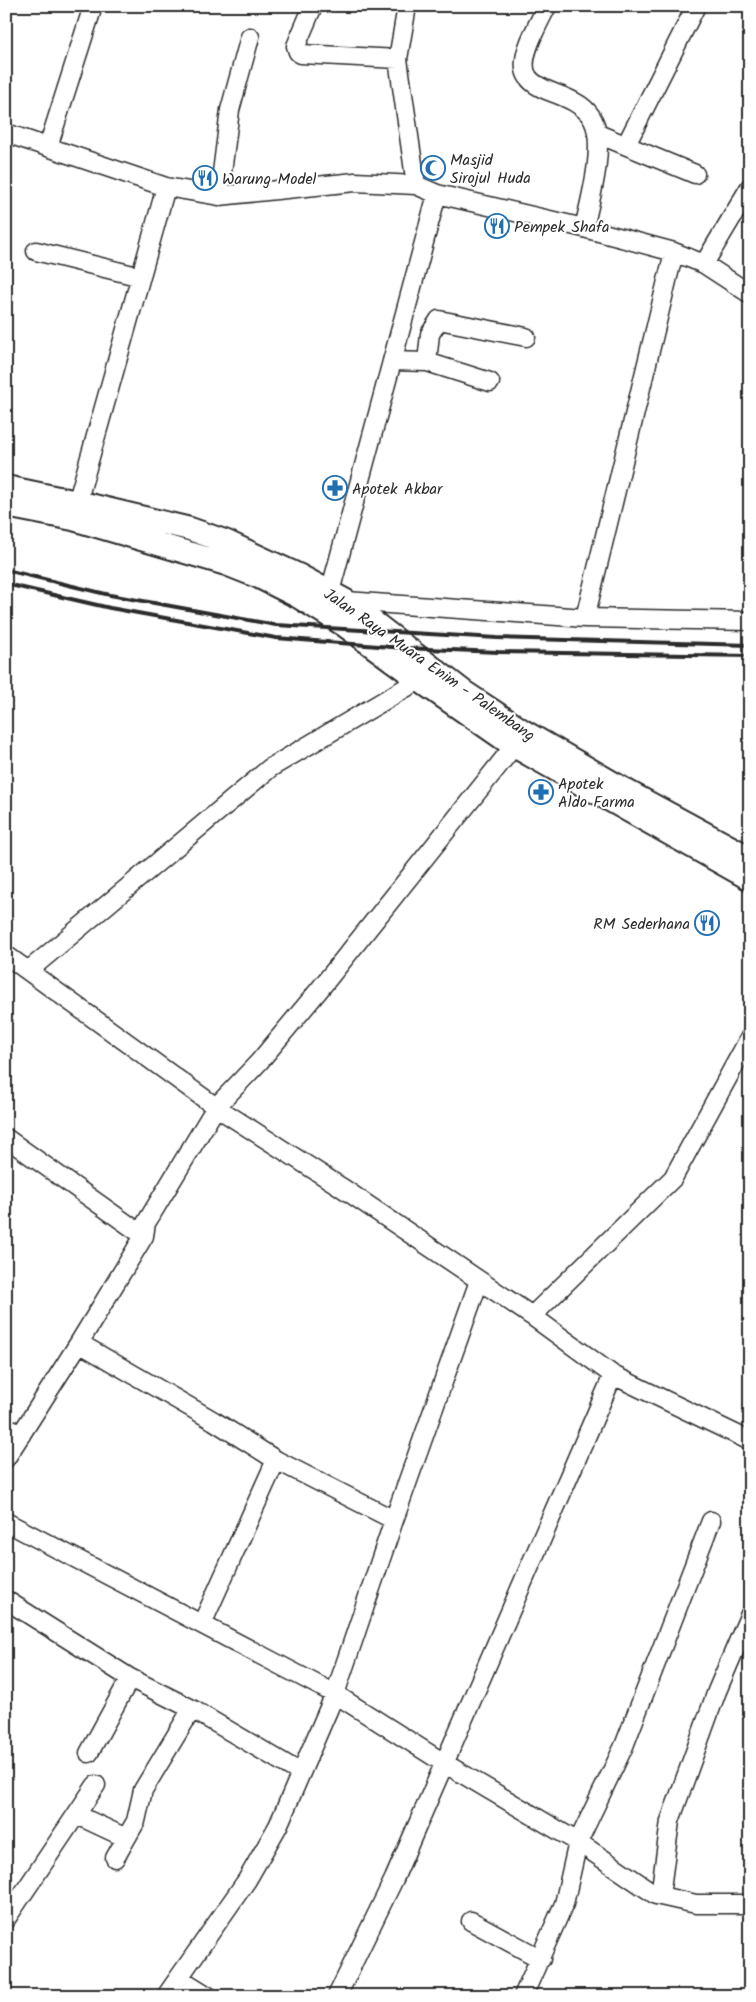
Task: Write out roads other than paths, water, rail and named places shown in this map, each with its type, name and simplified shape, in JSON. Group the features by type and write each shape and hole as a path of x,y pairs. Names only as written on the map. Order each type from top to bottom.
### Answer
{"main road":[{"name":"Jalan Raya Muara Enim - Palembang","path":"6,487 226,564 259,577 297,596 344,625 514,746 750,879"},
{"name":"Jalan Raya Muara Enim - Palembang","path":"6,506 75,510 190,529 227,542 338,596 442,675 523,731 630,793 750,858"}],"street":[{"path":"48,148 93,6"},
{"path":"313,6 296,46 301,54 398,59"},
{"path":"407,6 398,59 416,185"},
{"path":"547,6 529,44 525,58 525,70 528,78 538,85 578,103 594,121 598,134 599,149 584,228"},
{"path":"626,145 696,6"},
{"path":"219,196 230,110 250,37"},
{"path":"6,133 166,186 219,196 354,182 416,185 437,194 584,228 674,252 704,264 750,294"},
{"path":"598,134 695,174"},
{"path":"75,510 166,186"},
{"path":"704,264 750,187"},
{"path":"437,194 392,361 338,596 585,618 750,621"},
{"path":"36,251 140,277"},
{"path":"585,618 674,252"},
{"path":"427,362 430,334 439,320 526,337"},
{"path":"392,361 427,362 490,382"},
{"path":"28,971 270,768 419,680"},
{"path":"6,1458 14,1431 79,1343 144,1236 146,1223 216,1107 259,1062 319,990 514,746"},
{"path":"6,955 216,1107 341,1187 532,1316 614,1375 748,1436"},
{"path":"532,1316 674,1178 750,1037"},
{"path":"6,1138 144,1236"},
{"path":"166,1996 247,1880 278,1826 335,1694 394,1520 479,1281"},
{"path":"79,1343 214,1421 276,1460 394,1520"},
{"path":"336,1996 394,1879 614,1375"},
{"path":"202,1624 276,1460"},
{"path":"522,1996 541,1959 564,1904 578,1842 624,1746 711,1521"},
{"path":"6,1522 335,1694 444,1764 578,1842 660,1896 696,1904 750,1904"},
{"path":"6,1600 130,1678 192,1709 301,1772"},
{"path":"660,1896 670,1822 717,1692 750,1614"},
{"path":"89,1753 130,1678"},
{"path":"115,1858 136,1821 144,1790 192,1709"},
{"path":"6,1919 96,1784"},
{"path":"77,1815 126,1838"},
{"path":"471,1921 541,1959"},
{"path":"180,1978 208,1996"}],"railway":[{"path":"6,570 110,595 276,625 497,638 750,645"},
{"path":"6,584 110,608 276,638 404,648 498,652 750,656"}],"place":[{"name":"Masjid Sirojul Huda","path":"433,168"},
{"name":"Warung Model","path":"205,178"},
{"name":"Pempek Shafa","path":"497,226"},
{"name":"Apotek Akbar","path":"335,488"},
{"name":"Apotek Aldo Farma","path":"541,792"},
{"name":"RM Sederhana","path":"707,923"}]}
